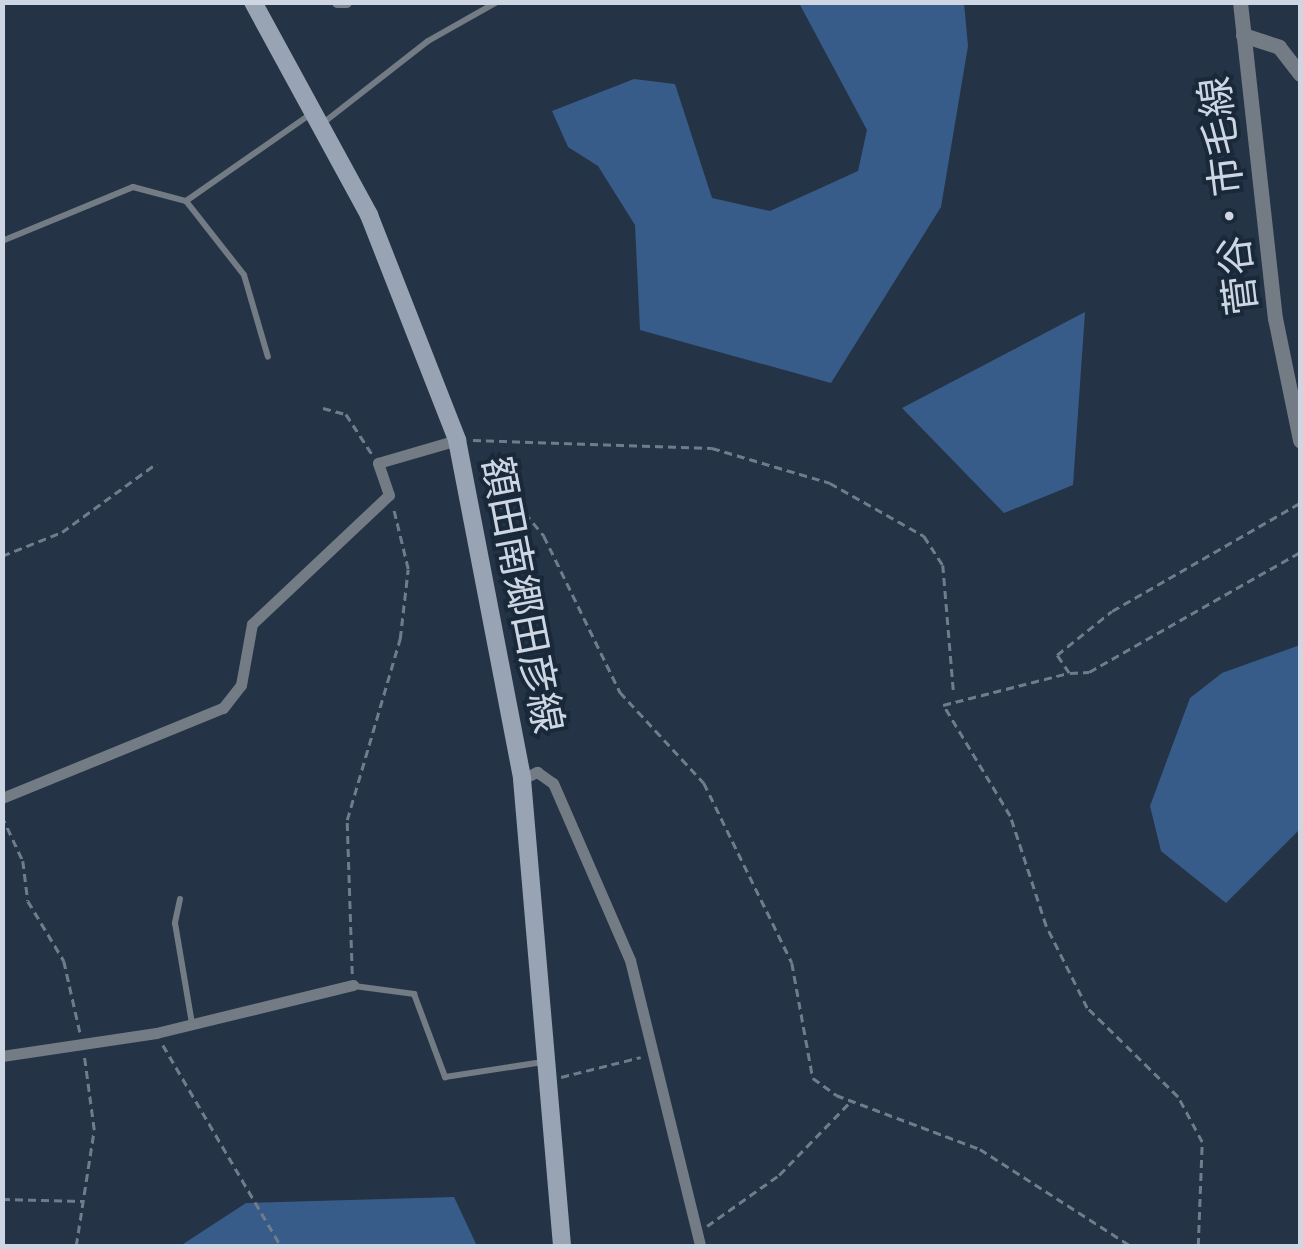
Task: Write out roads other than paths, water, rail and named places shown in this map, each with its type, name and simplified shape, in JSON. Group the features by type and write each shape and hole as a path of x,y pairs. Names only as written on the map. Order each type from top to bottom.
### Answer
{"main road":[{"name":"額田南郷田彦線","path":"252,2 320,117 435,368 457,440 522,778 552,1071 562,1246"}],"street":[{"path":"337,2 346,2"},
{"name":"菅谷・市毛線","path":"1240,2 1275,318 1300,440"},
{"path":"1243,35 1279,47 1300,74"},
{"path":"2,798 223,708 241,686 252,624 389,495 378,463 457,440"},
{"path":"522,778 536,772 553,783 630,960 647,1055 698,1241"},
{"path":"2,1056 156,1033 283,995 352,985"}],"lane":[{"path":"186,200 320,117 428,42 497,2"},
{"path":"2,240 133,187 186,200 244,275 268,357"},
{"path":"180,899 175,923 192,1025"},
{"path":"352,985 414,994 444,1077 552,1071"}]}
